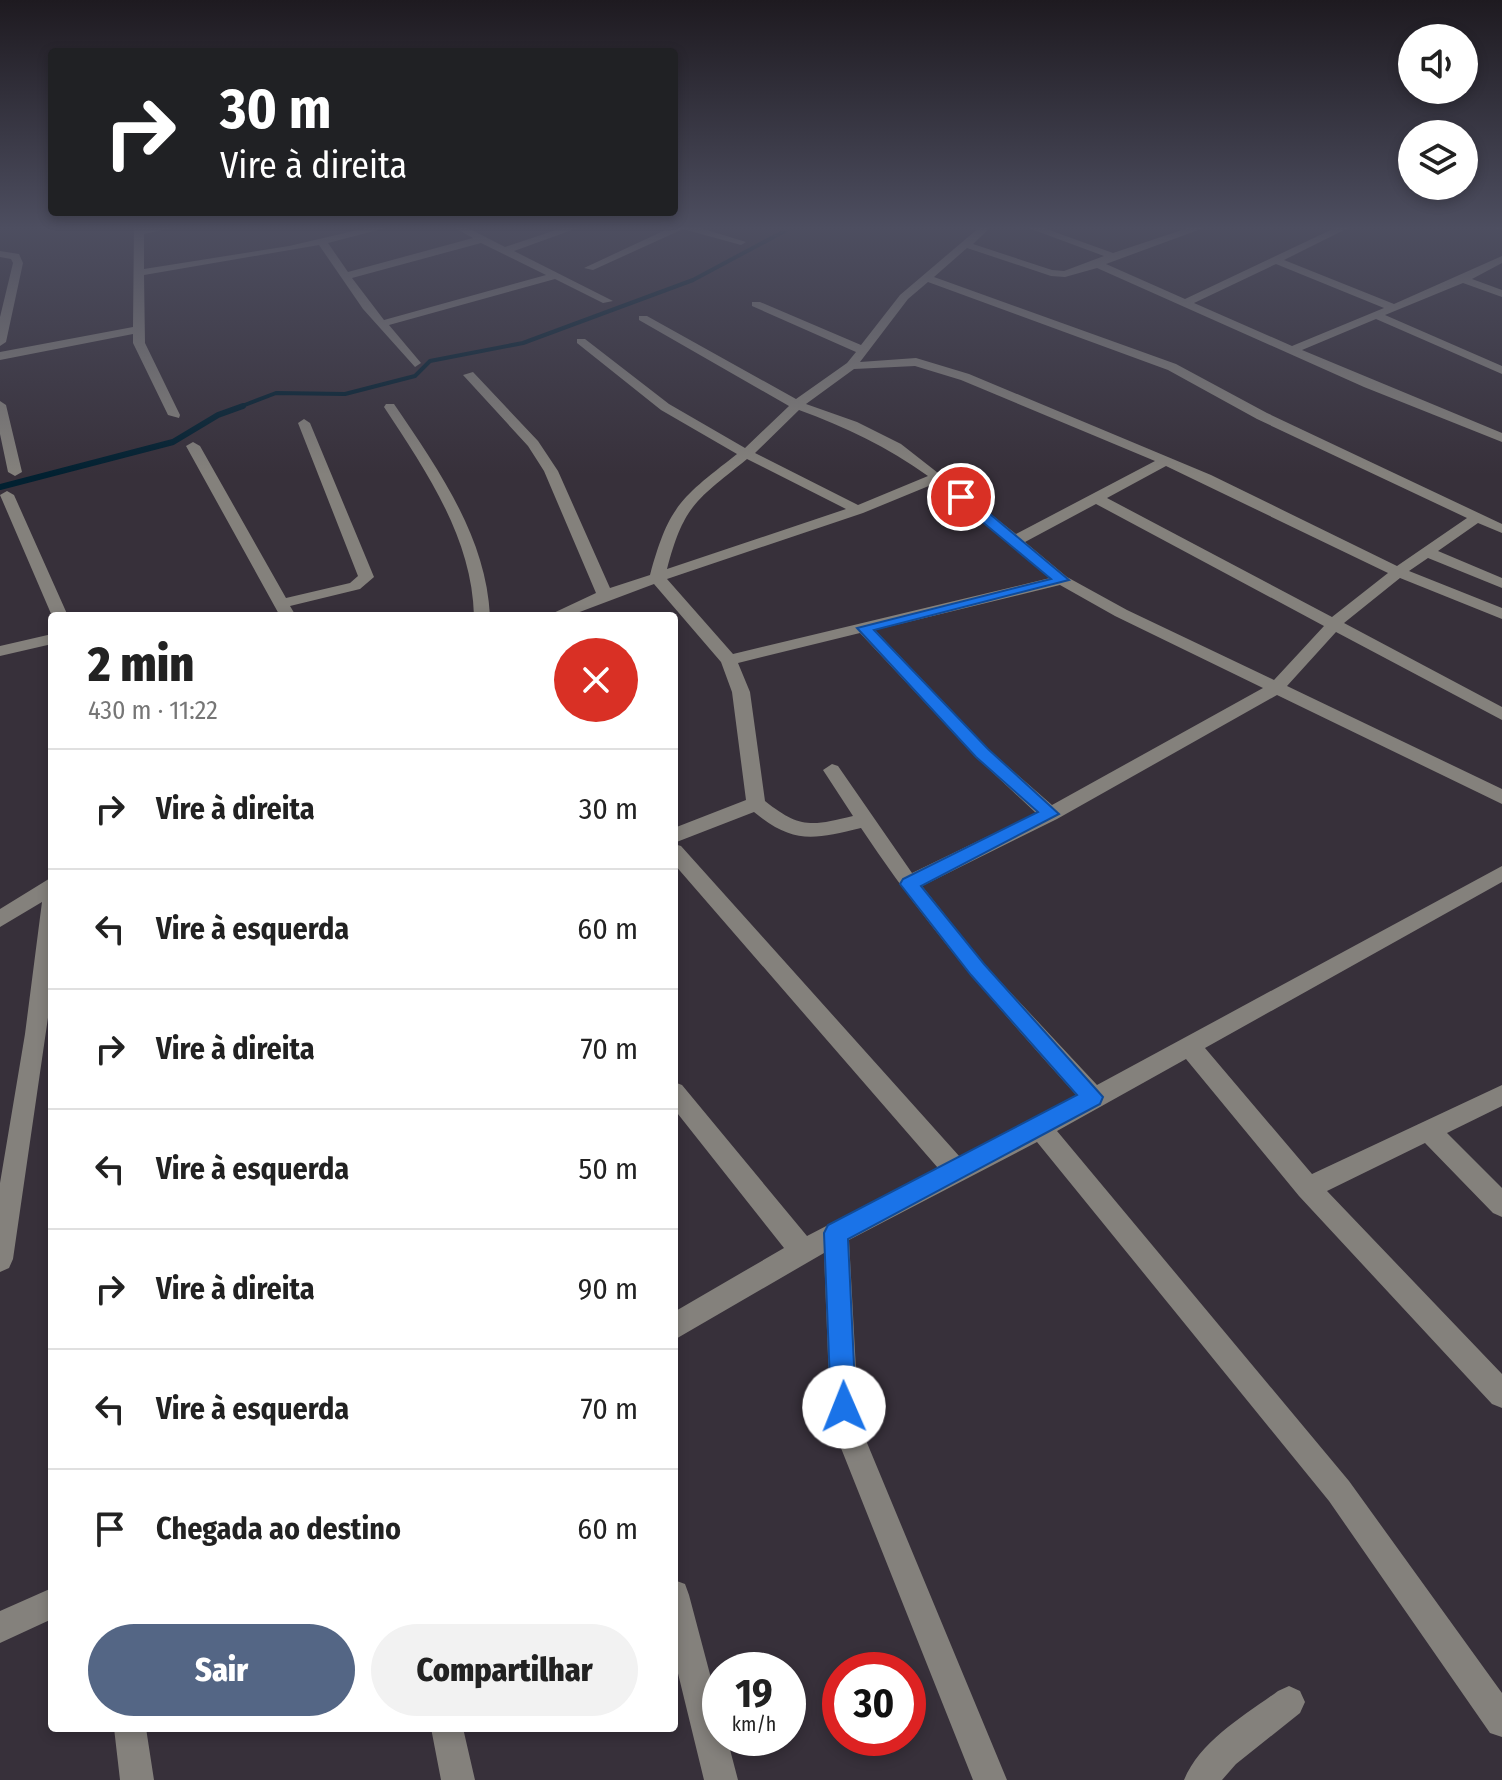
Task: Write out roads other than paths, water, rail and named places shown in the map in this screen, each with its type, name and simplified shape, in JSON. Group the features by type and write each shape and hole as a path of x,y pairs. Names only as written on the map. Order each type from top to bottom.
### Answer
{"street":[{"path":"0,342 8,309"},
{"path":"138,309 139,343 174,415"},
{"path":"370,309 415,363"},
{"path":"381,324 435,309"},
{"path":"768,309 864,351"},
{"path":"657,578 670,529 690,498 748,452 797,405 851,366 894,309"},
{"path":"1012,309 1172,367 1262,416 1502,529"},
{"path":"1195,309 1502,438"},
{"path":"1292,350 1386,309"},
{"path":"1373,314 1502,370"},
{"path":"643,318 797,405 874,436 938,477 1062,580 1275,689 1502,797"},
{"path":"0,356 137,330"},
{"path":"581,341 665,407 709,435 858,510"},
{"path":"851,366 900,361 932,365 1166,461 1398,572 1502,614"},
{"path":"469,375 533,444 551,471 605,595"},
{"path":"0,405 4,439 15,472"},
{"path":"390,407 427,464 457,522 477,571 482,612"},
{"path":"193,446 285,610 355,586 366,577 304,423"},
{"path":"1013,542 1166,461"},
{"path":"565,612 605,595 858,510 938,477"},
{"path":"7,495 58,612"},
{"path":"1096,498 1502,714"},
{"path":"909,884 1050,814 1275,689 1335,623 1398,572 1476,518"},
{"path":"1427,552 1502,583"},
{"path":"657,578 729,660 741,692 756,804 783,827 804,834 867,820"},
{"path":"729,660 1062,580"},
{"path":"864,628 982,753 1050,814"},
{"path":"0,651 48,640"},
{"path":"832,770 909,884 977,970 1093,1097"},
{"path":"678,834 756,804"},
{"path":"678,856 957,1172"},
{"path":"678,1325 803,1251 1040,1128 1502,873"},
{"path":"0,919 48,888"},
{"path":"0,1259 36,1034 48,934"},
{"path":"1188,1045 1308,1188 1502,1394"},
{"path":"1308,1188 1502,1095"},
{"path":"678,1097 803,1251"},
{"path":"1040,1128 1339,1491 1502,1721"},
{"path":"1427,1129 1502,1205"},
{"path":"836,1233 844,1407 851,1438 990,1780"},
{"path":"0,1627 48,1605"},
{"path":"678,1611 721,1780"},
{"path":"1201,1780 1224,1752 1289,1702"},
{"path":"131,1732 137,1780"},
{"path":"448,1732 458,1780"}],"waterway":[{"path":"237,408 276,393 345,394 415,376 430,361 523,343 615,309"},
{"path":"0,487 173,442 218,415 243,406"}]}
